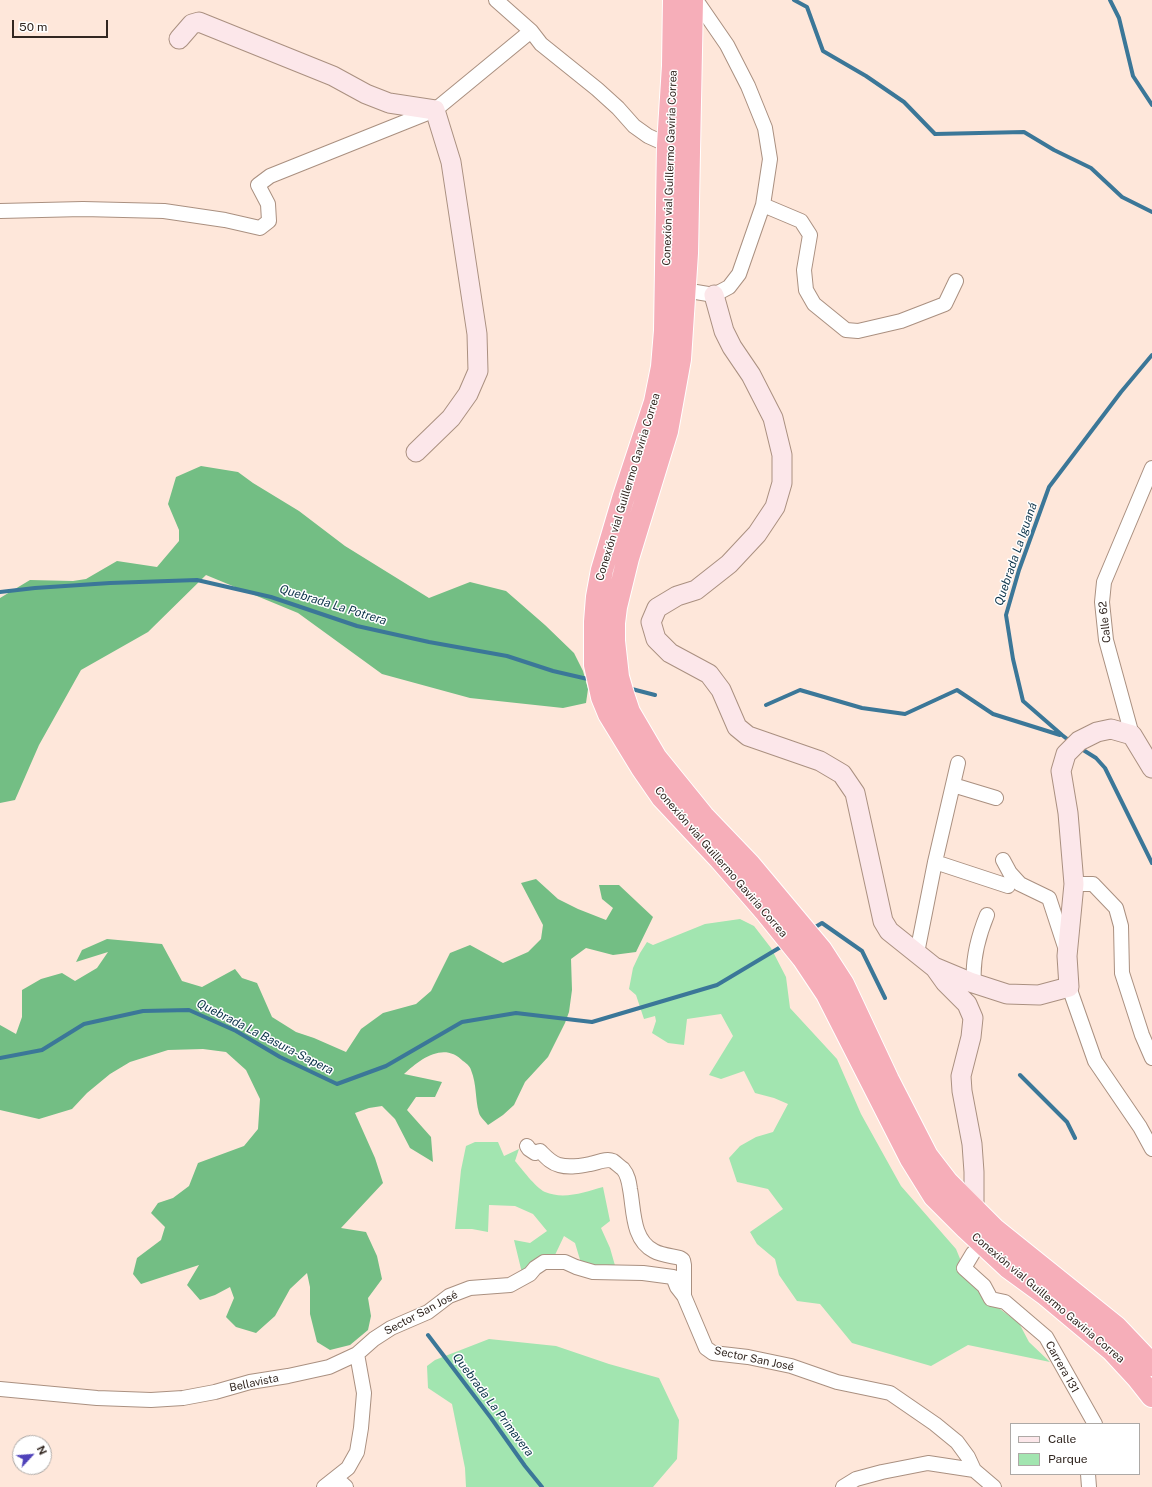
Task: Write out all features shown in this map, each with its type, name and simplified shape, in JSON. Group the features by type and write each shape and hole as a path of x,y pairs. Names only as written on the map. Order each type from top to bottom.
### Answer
{"highway":[{"name":"Conexión vial Guillermo Gaviria Correa","path":"674,0 682,71 686,253 680,359 668,431 628,558 616,607 604,623 595,665 602,697 619,713 630,750 662,797 720,860 774,907 812,954 843,984 888,1080 927,1156 947,1182 994,1229 1116,1327 1152,1365"},
{"name":"Conexión vial Guillermo Gaviria Correa","path":"604,623 597,597 602,570 623,499 655,402 662,367 665,331 668,145 682,71 692,0"},
{"name":"Conexión vial Guillermo Gaviria Correa","path":"812,954 827,994 911,1159 934,1196 1008,1267 1045,1294 1112,1350 1152,1396"}],"street":[{"path":"496,0 530,31 541,44 618,108 634,126 648,136 668,145"},
{"path":"684,290 714,295 729,287 739,274 762,205 770,159 765,128 748,86 727,45 696,0"},
{"path":"179,39 192,24 199,22 333,76 366,94 389,102 435,110"},
{"path":"0,211 83,209 164,210 225,220 260,228 269,221 268,204 258,185 270,176 435,110 530,31"},
{"path":"416,452 451,418 468,394 478,371 477,334 451,162 435,110"},
{"path":"762,205 801,221 810,236 804,270 806,290 814,304 846,330 858,331 901,321 945,304 956,281"},
{"path":"714,295 724,330 732,347 751,375 773,418 782,455 782,483 775,507 757,534 729,564 696,590 677,596 656,608 651,622 656,639 670,653 709,674 721,690 737,727 748,736 820,761 842,774 855,793 883,921 888,931 934,967 945,982 967,1004 972,1018 971,1037 961,1076 962,1091 972,1144 974,1210"},
{"name":"Calle 62","path":"1132,735 1106,640 1102,602 1104,582 1152,468"},
{"path":"1152,768 1132,735 1111,730 1097,732 1079,741 1066,754 1061,771 1068,813 1074,884 1068,956 1069,987 1095,1061 1140,1127 1152,1149"},
{"path":"916,953 958,763"},
{"path":"953,785 996,798"},
{"path":"1003,860 1010,873 1020,884 1049,898 1068,956"},
{"path":"935,862 1008,886"},
{"path":"1074,884 1093,884 1116,908 1121,926 1122,973 1142,1035 1152,1058"},
{"path":"974,983 973,970 975,952 987,915"},
{"path":"934,967 1007,994 1039,995 1069,987"},
{"path":"527,1146 535,1153 540,1151 550,1161 559,1165 578,1166 607,1160 613,1161 623,1169 630,1187 637,1233 642,1241 653,1251 683,1260 684,1296"},
{"name":"Carrera 131","path":"972,1253 964,1268 984,1286 991,1299 1005,1302 1046,1337 1093,1423"},
{"name":"Sector San José","path":"357,1354 374,1339 391,1328 428,1312 449,1296 470,1288 510,1286 530,1274 535,1268 544,1262 565,1262 593,1272 643,1273 673,1278 677,1287 684,1296 706,1348 713,1353 748,1357 791,1366 837,1382 890,1393 935,1424 957,1442 968,1457 974,1470"},
{"path":"324,1487 341,1483 357,1452 364,1393 357,1354"},
{"name":"Bellavista","path":"0,1389 97,1398 151,1400 183,1398 215,1392 250,1382 329,1367 357,1354"},
{"path":"843,1487 856,1479 928,1463 974,1470 994,1487"},
{"path":"1088,1475 1089,1487"}],"green space":[{"path":"201,466 238,472 299,511 345,546 429,598 470,582 506,591 574,653 583,671 588,689 586,703 563,708 470,698 382,674 298,613 206,575 148,632 81,670 39,745 15,800 0,803 0,598 30,580 73,581 86,579 117,561 157,567 179,541 179,530 168,504 176,477"},
{"path":"536,879 558,899 606,920 613,908 602,899 599,885 619,885 653,917 636,952 613,955 586,948 571,959 572,990 569,1012 548,1057 525,1082 514,1105 503,1115 488,1125 481,1118 479,1113 473,1076 469,1066 456,1055 448,1052 432,1054 417,1063 404,1074 442,1082 435,1097 416,1097 407,1110 431,1137 433,1162 410,1148 395,1119 382,1106 369,1108 355,1113 375,1158 383,1183 341,1228 366,1232 377,1256 382,1279 368,1298 371,1316 368,1330 350,1345 330,1350 317,1342 310,1314 310,1287 307,1273 290,1289 275,1316 256,1333 236,1327 226,1317 234,1298 230,1287 215,1295 200,1300 187,1285 199,1265 141,1284 133,1274 137,1258 161,1240 165,1227 151,1213 158,1203 173,1198 189,1186 198,1163 244,1146 258,1129 260,1099 246,1070 226,1052 203,1049 168,1050 130,1062 110,1074 87,1093 72,1109 39,1119 0,1110 0,1025 16,1034 22,1017 22,990 41,979 62,973 75,981 97,968 108,952 76,962 82,950 107,939 162,944 182,981 202,987 235,969 242,978 257,983 272,1017 296,1032 346,1052 361,1029 383,1013 416,1004 431,991 450,953 470,945 503,963 528,952 541,939 543,925 521,883"},
{"path":"740,919 754,926 771,948 786,977 790,1008 837,1059 861,1114 901,1186 956,1249 970,1283 989,1301 1019,1323 1029,1342 1050,1362 968,1345 931,1366 852,1343 820,1304 797,1301 779,1275 775,1259 757,1244 750,1232 783,1209 768,1189 737,1182 729,1158 740,1146 756,1137 773,1132 788,1104 774,1098 755,1093 744,1071 721,1079 709,1075 733,1036 721,1014 687,1019 684,1045 668,1043 652,1033 656,1021 655,1016 644,1019 636,995 629,989 633,968 647,942 653,945 705,924"},
{"path":"475,1142 498,1142 504,1156 519,1149 515,1161 533,1182 545,1192 567,1195 582,1193 603,1187 610,1221 601,1228 610,1248 616,1269 581,1263 575,1243 564,1236 555,1255 522,1273 514,1240 530,1243 547,1231 533,1214 515,1206 489,1205 488,1232 472,1229 455,1229 461,1170 466,1146"},
{"path":"489,1339 556,1346 609,1364 659,1378 679,1420 677,1459 653,1487 466,1487 465,1468 452,1404 428,1388 427,1366 435,1360"}],"waterway":[{"path":"794,0 807,7 823,51 866,76 904,102 935,134 1024,132 1054,150 1091,168 1122,197 1152,212"},
{"name":"Quebrada La Iguaná","path":"1110,0 1119,18 1133,76 1152,105"},
{"name":"Quebrada La Iguaná","path":"1071,742 1023,701 1013,659 1006,615 1019,570 1049,487 1121,392 1152,355"},
{"name":"Quebrada La Potrera","path":"0,592 110,583 197,580 271,597 357,626 429,642 507,656 553,671 592,680"},
{"name":"Quebrada La Potrera","path":"628,688 655,695"},
{"path":"766,705 800,690 862,708 905,714 957,690 993,714 1060,735"},
{"name":"Quebrada La Iguaná","path":"1080,748 1096,758 1105,768 1152,863"},
{"name":"Quebrada La Basura-Sapera","path":"812,929 822,923 862,951 885,998"},
{"name":"Quebrada La Basura-Sapera","path":"0,1058 42,1050 84,1024 143,1011 189,1010 236,1031 280,1057 337,1084 386,1066 462,1022 516,1013 592,1022 717,985 784,945"},
{"name":"Quebrada La Basura-Sapera","path":"1020,1075 1067,1122 1075,1138"},
{"name":"Quebrada La Primavera","path":"428,1335 542,1487"}]}
